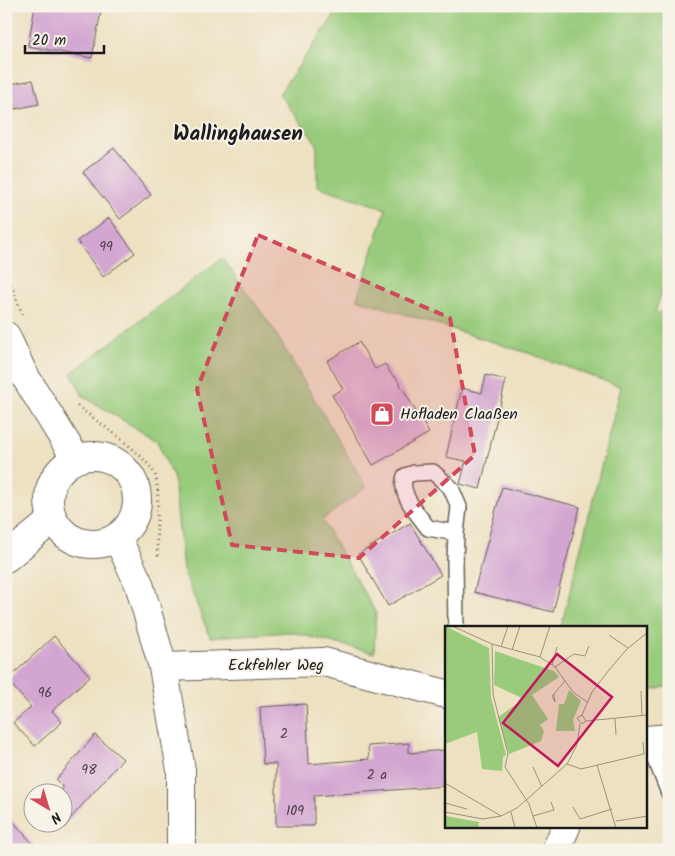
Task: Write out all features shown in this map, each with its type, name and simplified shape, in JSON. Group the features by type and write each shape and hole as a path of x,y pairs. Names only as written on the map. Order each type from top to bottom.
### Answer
{"street":[{"path":"6,336 23,373 76,459"},
{"path":"90,456 104,457 117,463 128,472 135,485 137,500 135,514 127,527 117,537 103,543 88,544 74,540 62,531 53,519 49,505 50,491 55,478 64,467 76,459 90,456"},
{"path":"6,558 53,519"},
{"path":"117,537 140,584 163,667 181,770 181,850"},
{"name":"Eckfehler Weg","path":"163,667 324,662 445,694"},
{"path":"556,850 566,828"}],"lane":[{"path":"456,533 456,626"},
{"path":"654,739 669,793"}],"highlighted area":[{"path":"258,235 450,318 475,455 359,558 232,545 197,389"}],"green space":[{"path":"341,6 669,6 669,269 655,313 669,311 669,686 648,691 648,626 561,626 621,387 534,355 357,299 386,209 317,186 317,144 279,94"},
{"path":"222,258 272,327 366,487 322,520 376,613 374,653 291,632 210,637 183,570 174,479 157,441 83,396 71,373"}],"building":[{"path":"35,6 102,6 92,58 28,46"},
{"path":"33,80 39,104 15,109 11,84"},
{"path":"114,148 151,195 120,219 83,172"},
{"path":"109,218 135,253 103,277 77,241"},
{"path":"359,342 375,369 385,364 393,377 395,376 429,433 373,465 332,395 343,389 327,361"},
{"path":"486,375 506,380 480,489 460,484 466,461 446,457 462,388 482,393"},
{"path":"502,487 580,507 553,612 474,592"},
{"path":"410,523 441,575 388,606 358,554"},
{"path":"54,636 90,676 52,711 62,722 35,746 13,723 31,707 7,680"},
{"path":"306,704 309,764 369,759 368,746 409,743 409,753 445,750 445,786 314,796 314,826 276,826 276,764 263,764 260,707"},
{"path":"95,735 123,759 72,817 72,784 60,784 56,780"},
{"path":"6,813 22,832 22,834 24,834 38,850 6,850"}],"place":[{"name":"Hofladen Claaßen","path":"382,414"}],"district":[{"name":"Wallinghausen","path":"238,134"}]}
